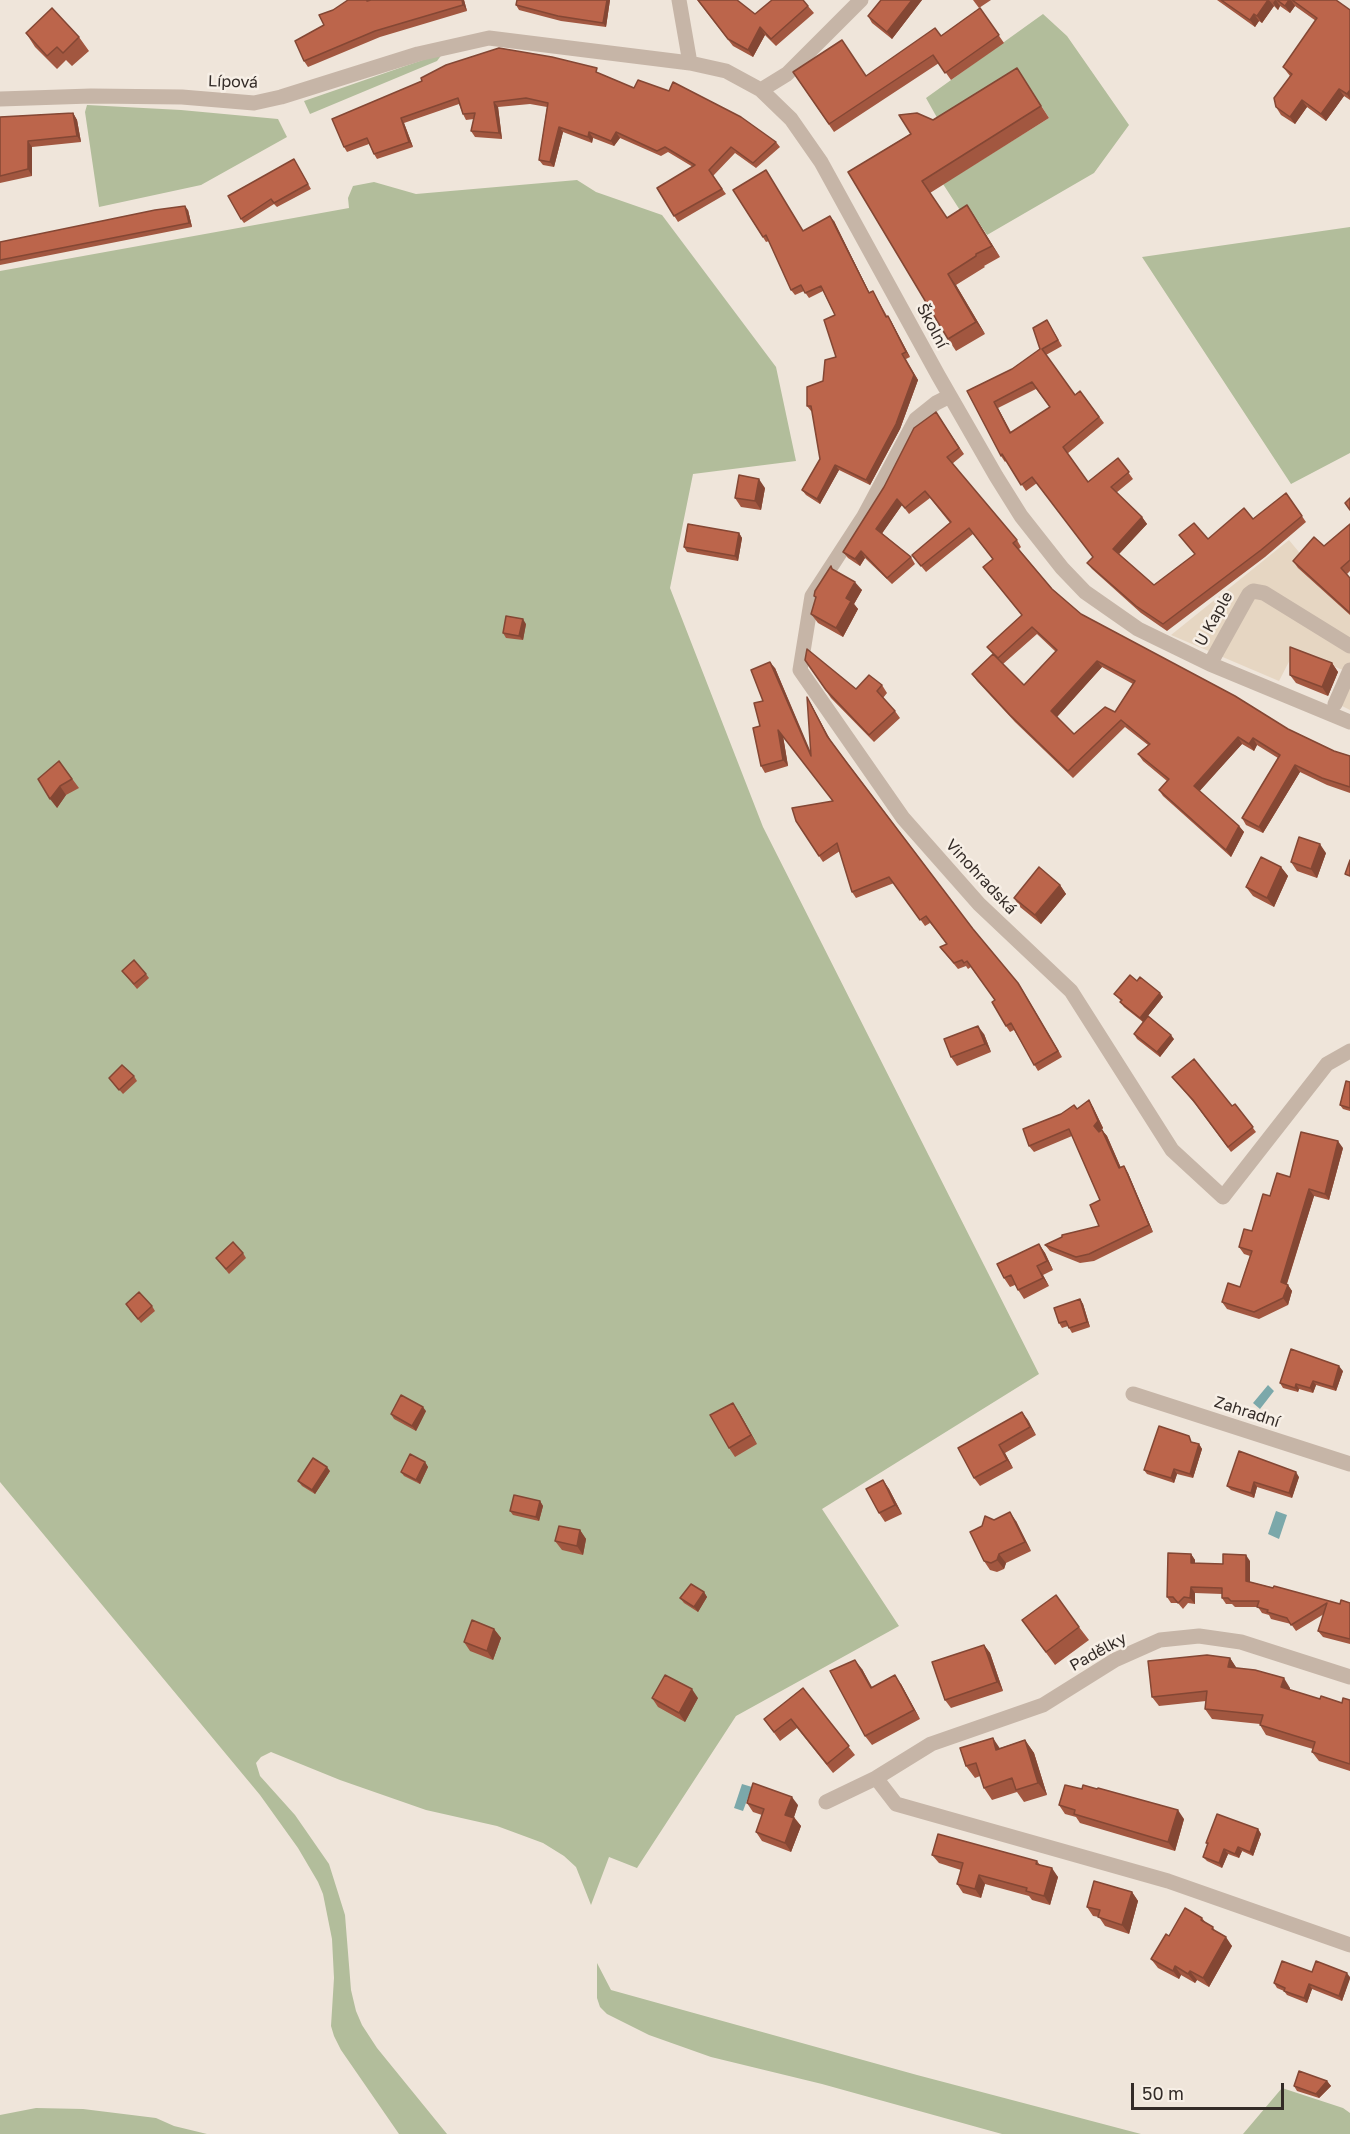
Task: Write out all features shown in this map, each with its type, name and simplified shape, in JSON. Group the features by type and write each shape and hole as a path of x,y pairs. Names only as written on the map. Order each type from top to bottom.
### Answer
{"street":[{"path":"679,0 690,63"},
{"path":"761,90 787,74 861,0"},
{"name":"Lípová","path":"0,99 91,96 182,97 254,103 281,97 418,54 454,50 489,38 604,52"},
{"name":"Školní","path":"604,52 690,63 726,71 761,90 791,119 825,167 950,396 1021,516 1040,543 1085,592 1138,629 1210,664"},
{"name":"Vinohradská","path":"950,396 936,403 916,419 864,516 812,596 800,670 903,818 979,904 1071,991 1172,1150 1223,1197 1327,1064 1350,1051"},
{"name":"U Kaple","path":"1350,646 1264,593 1253,591 1245,601 1210,664 1350,722"},
{"path":"1335,704 1350,670"},
{"name":"Zahradní","path":"1133,1394 1350,1464"},
{"name":"Padělky","path":"826,1802 876,1778 931,1744 1043,1705 1115,1660 1160,1640 1200,1636 1241,1642 1350,1677"},
{"path":"876,1778 896,1804 1168,1881 1350,1945"}],"green space":[{"path":"1043,14 1067,36 1129,125 1094,173 987,235 975,217 967,221 943,184 1049,118 1025,80 944,130 926,98"},
{"path":"443,53 437,61 310,114 304,101"},
{"path":"87,105 181,110 278,119 287,137 201,185 99,207 85,112"},
{"path":"577,180 596,192 662,215 776,367 796,461 693,474 670,588 763,827 1039,1374 822,1509 899,1626 736,1716 637,1868 609,1857 591,1905 576,1867 564,1856 543,1843 497,1826 426,1810 340,1780 271,1752 261,1757 256,1763 260,1776 295,1815 329,1864 345,1915 351,1990 362,2025 377,2048 447,2134 399,2134 341,2050 334,2036 331,2026 334,1978 332,1939 323,1894 298,1848 260,1795 0,1482 0,271 349,208 348,198 353,186 374,182 416,194"},
{"path":"1350,227 1350,453 1291,484 1142,257"},
{"path":"597,1963 611,1990 1141,2134 1002,2134 822,2084 711,2057 649,2035 607,2014 600,2007 597,1998"},
{"path":"1282,2088 1343,2108 1350,2113 1350,2134 1243,2134"},
{"path":"36,2108 83,2109 156,2118 174,2126 207,2134 0,2134 0,2115"}],"shaded area":[{"path":"1289,540 1350,614 1350,710 1336,703 1345,671 1295,650 1279,681 1171,635"}],"water":[{"path":"1268,1385 1274,1391 1260,1409 1253,1403"},
{"path":"1276,1511 1287,1515 1279,1539 1268,1534"},
{"path":"742,1784 752,1787 743,1811 734,1808"}],"building":[{"path":"348,0 462,0 463,5 375,31 304,61 295,41 324,25 319,15 333,10"},
{"path":"517,0 607,0 603,23 558,16 516,5"},
{"path":"698,0 737,0 755,14 772,0 803,0 808,6 771,39 760,27 748,50 728,39"},
{"path":"881,0 912,0 887,32 868,16"},
{"path":"1221,0 1268,0 1257,16 1254,14 1250,20"},
{"path":"1277,0 1289,0 1285,6"},
{"path":"1292,0 1336,0 1350,10 1350,90 1347,94 1339,89 1321,114 1302,100 1290,117 1276,107 1274,98 1292,74 1283,67 1317,18"},
{"path":"52,8 79,37 63,53 57,47 47,56 26,33"},
{"path":"980,8 999,35 945,73 933,55 829,124 793,72 842,40 866,76 935,28 941,36"},
{"path":"499,48 597,68 596,72 634,88 638,80 669,91 673,82 741,117 776,142 753,163 731,147 709,170 722,189 674,216 657,188 695,165 665,147 657,151 616,132 611,141 589,132 588,137 559,127 550,162 539,160 548,103 526,98 494,102 499,133 471,131 475,113 463,114 458,98 401,118 409,142 374,154 367,138 344,147 332,119 422,81 421,78 446,65"},
{"path":"1017,68 1041,106 922,181 947,218 967,205 992,246 976,254 948,274 976,322 948,339 848,172 911,134 899,115 917,113 933,120"},
{"path":"73,113 77,136 28,141 28,169 0,176 0,117"},
{"path":"294,159 308,184 274,203 271,199 241,219 228,196"},
{"path":"766,170 803,231 830,216 869,293 873,291 886,317 888,316 906,352 902,354 914,375 896,424 866,480 835,465 817,499 802,490 820,459 811,406 807,406 807,387 823,381 825,360 836,357 824,320 835,315 821,286 805,293 801,285 791,290 766,235 763,237 733,190"},
{"path":"185,206 189,223 0,260 0,242 155,210"},
{"path":"1047,320 1058,340 1042,349 1075,395 1080,391 1099,417 1063,447 1088,482 1118,458 1129,472 1111,487 1142,517 1113,549 1154,585 1195,554 1179,535 1194,523 1208,539 1244,508 1253,519 1286,493 1302,516 1163,624 1136,606 1087,563 1093,557 1032,477 1021,485 1002,454 1001,456 967,391 1012,369 1040,349 1033,328","holes":["1032,382 1050,407 1010,433 994,402"]},
{"path":"936,412 959,448 947,457 1017,540 1013,543 1052,589 1081,614 1235,696 1288,729 1334,751 1350,756 1350,787 1322,778 1295,765 1259,827 1242,818 1280,755 1253,738 1249,744 1238,737 1194,786 1239,826 1226,850 1159,790 1169,779 1138,754 1150,744 1121,720 1068,771 1010,715 972,674 993,654 1024,685 1057,650 1032,627 998,658 987,647 1022,615 983,567 993,559 969,528 921,566 912,555 951,522 925,491 905,508 897,499 876,529 911,557 887,578 861,551 855,559 843,552 884,487 914,428","holes":["1097,661 1135,681 1115,712 1105,707 1074,734 1051,711"]},
{"path":"739,475 759,479 755,501 735,498"},
{"path":"1350,498 1350,510 1345,503"},
{"path":"688,524 739,533 735,556 684,547"},
{"path":"1350,524 1350,560 1341,568 1350,578 1350,613 1293,561 1314,537 1324,546"},
{"path":"831,566 832,569 855,582 846,598 851,601 836,628 811,614 816,597 814,596 815,591"},
{"path":"506,616 523,619 519,636 503,633"},
{"path":"1290,647 1332,663 1322,687 1290,675"},
{"path":"807,649 856,689 869,675 882,685 877,691 895,711 869,735 826,690 805,660"},
{"path":"770,662 811,756 807,697 827,736 973,929 1018,983 1058,1051 1034,1065 1011,1023 1006,1026 992,1002 995,1000 967,961 954,963 940,947 947,944 926,916 920,920 889,877 852,892 837,843 819,856 796,821 792,808 833,801 778,730 783,760 761,766 753,728 760,726 754,703 763,701 751,670"},
{"path":"59,761 72,779 60,786 50,799 38,779"},
{"path":"1299,837 1320,844 1311,869 1291,862"},
{"path":"1261,857 1281,867 1267,898 1246,887"},
{"path":"1350,860 1350,876 1345,874"},
{"path":"1039,867 1060,885 1035,915 1014,898"},
{"path":"134,960 146,974 134,984 122,971"},
{"path":"1130,975 1137,981 1140,977 1160,993 1140,1018 1120,1002 1122,1000 1114,994"},
{"path":"1148,1016 1171,1035 1157,1052 1134,1034"},
{"path":"978,1026 985,1044 951,1057 944,1039"},
{"path":"1194,1059 1232,1106 1235,1104 1253,1127 1228,1147 1193,1100 1172,1077"},
{"path":"122,1065 134,1076 119,1090 109,1078"},
{"path":"1346,1081 1350,1082 1350,1108 1340,1105"},
{"path":"1089,1100 1098,1121 1094,1126 1099,1132 1102,1130 1119,1168 1124,1166 1149,1225 1089,1254 1076,1257 1045,1245 1062,1235 1099,1226 1090,1205 1100,1200 1069,1129 1029,1146 1023,1129 1061,1114 1074,1105 1077,1109"},
{"path":"1301,1132 1338,1141 1325,1194 1309,1189 1281,1282 1288,1285 1283,1298 1254,1312 1222,1302 1228,1283 1240,1287 1252,1251 1239,1247 1244,1229 1252,1231 1263,1194 1270,1196 1277,1173 1290,1177"},
{"path":"233,1242 243,1253 226,1269 216,1258"},
{"path":"1039,1244 1047,1261 1037,1266 1043,1278 1018,1290 1011,1275 1004,1278 997,1264"},
{"path":"139,1292 152,1306 138,1319 126,1304"},
{"path":"1080,1299 1087,1322 1069,1328 1066,1321 1059,1323 1054,1308"},
{"path":"1291,1349 1339,1366 1333,1387 1313,1381 1310,1388 1296,1384 1295,1388 1280,1383"},
{"path":"401,1395 423,1407 412,1426 391,1414"},
{"path":"733,1403 751,1435 729,1448 710,1415"},
{"path":"1022,1412 1030,1427 999,1445 1007,1460 974,1478 958,1448"},
{"path":"1159,1426 1189,1436 1191,1442 1199,1444 1190,1474 1174,1469 1171,1478 1144,1470"},
{"path":"1239,1451 1296,1472 1289,1493 1254,1482 1251,1493 1227,1486"},
{"path":"410,1454 425,1462 416,1480 401,1472"},
{"path":"313,1458 327,1467 312,1490 298,1481"},
{"path":"883,1480 895,1505 879,1513 866,1489"},
{"path":"514,1495 540,1501 536,1517 510,1511"},
{"path":"1010,1512 1025,1542 999,1554 997,1560 991,1563 984,1561 970,1532 982,1526 985,1516 994,1520"},
{"path":"559,1526 580,1530 577,1546 555,1541"},
{"path":"1168,1553 1191,1554 1191,1563 1223,1564 1223,1554 1246,1555 1246,1581 1340,1604 1341,1600 1350,1603 1350,1639 1318,1631 1327,1603 1291,1625 1287,1618 1257,1607 1259,1601 1231,1601 1228,1598 1222,1598 1222,1588 1191,1587 1190,1598 1184,1597 1178,1603 1173,1597 1167,1597"},
{"path":"691,1584 704,1592 694,1607 680,1598"},
{"path":"1056,1595 1079,1627 1046,1652 1022,1620"},
{"path":"472,1620 494,1629 487,1651 464,1642"},
{"path":"984,1645 997,1682 945,1700 932,1662"},
{"path":"1207,1655 1230,1658 1228,1667 1255,1670 1284,1678 1281,1687 1320,1699 1321,1696 1342,1703 1343,1698 1350,1700 1350,1764 1312,1752 1315,1742 1260,1725 1263,1715 1205,1709 1207,1691 1152,1697 1148,1661"},
{"path":"855,1660 871,1688 895,1675 914,1710 865,1736 830,1671"},
{"path":"665,1675 692,1689 679,1713 652,1698"},
{"path":"803,1688 849,1746 827,1764 791,1719 774,1732 764,1719"},
{"path":"993,1738 996,1750 1025,1740 1038,1783 1016,1790 1012,1778 984,1788 976,1763 966,1766 960,1748"},
{"path":"753,1783 792,1797 785,1815 794,1818 785,1843 756,1832 764,1809 747,1803"},
{"path":"1065,1785 1082,1789 1083,1785 1098,1788 1178,1810 1168,1842 1074,1814 1075,1810 1059,1805"},
{"path":"1217,1814 1258,1829 1250,1852 1238,1847 1235,1854 1224,1849 1219,1863 1203,1857"},
{"path":"938,1834 1037,1861 1036,1864 1052,1868 1044,1896 1026,1891 1027,1888 979,1875 975,1889 957,1884 963,1863 932,1855"},
{"path":"1094,1881 1132,1892 1122,1925 1098,1917 1100,1910 1087,1907"},
{"path":"1185,1908 1226,1937 1203,1978 1190,1971 1188,1974 1175,1966 1173,1971 1151,1959 1166,1934 1169,1936"},
{"path":"1282,1961 1312,1972 1316,1961 1347,1973 1339,1996 1309,1984 1304,1998 1284,1991 1285,1988 1274,1983"},
{"path":"1299,2071 1327,2081 1316,2094 1294,2086"}]}
